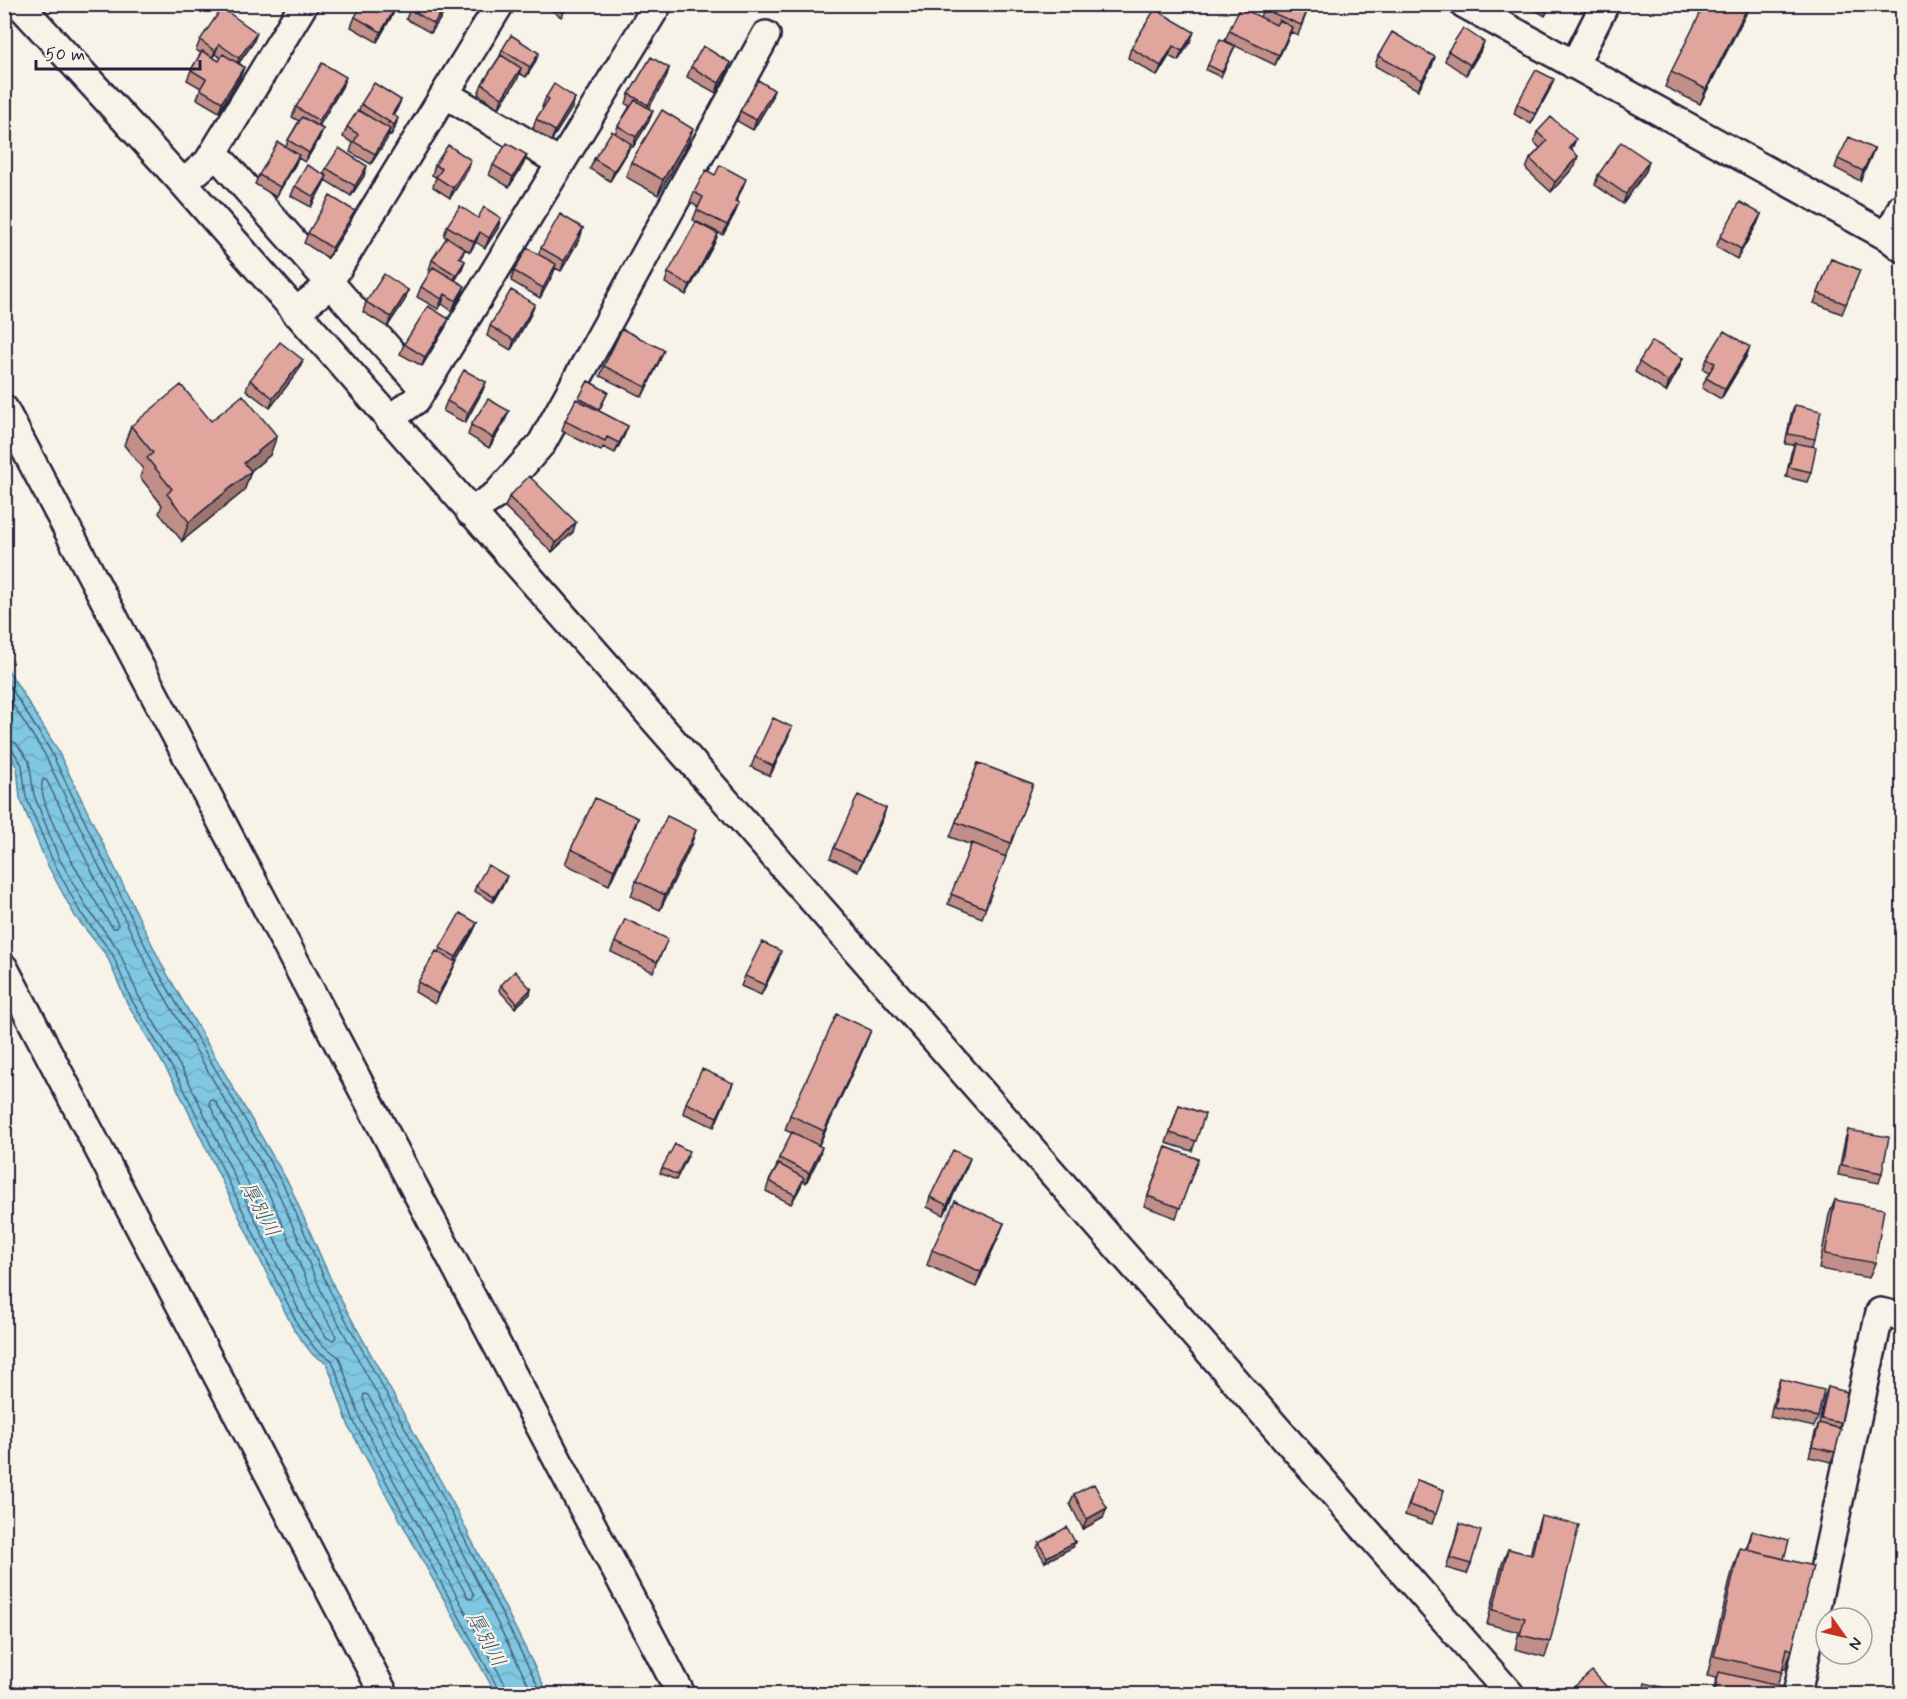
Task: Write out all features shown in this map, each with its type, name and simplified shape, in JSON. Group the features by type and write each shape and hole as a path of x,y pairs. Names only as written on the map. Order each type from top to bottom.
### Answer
{"street":[{"path":"20,4 183,183 1510,1695"},
{"path":"183,183 208,162 304,4"},
{"path":"295,312 325,289 500,4"},
{"path":"389,419 416,400 658,4"},
{"path":"1464,4 1895,242 1902,207"},
{"path":"1574,65 1605,4"},
{"path":"470,512 496,495 542,443 766,35"},
{"path":"445,94 561,164"},
{"path":"214,152 423,388"},
{"path":"210,214 243,184"},
{"path":"4,409 681,1695"},
{"path":"4,968 384,1695"},
{"path":"1797,1695 1880,1312 1902,1317"}],"water":[{"name":"厚別川","path":"5,665 56,747 163,967 289,1184 335,1289 455,1507 548,1694 496,1694 349,1427 327,1363 313,1355 294,1330 175,1084 126,1001 107,956 75,916 46,862 20,798 17,767 5,749"}],"building":[{"path":"362,4 397,5 381,32 355,17"},
{"path":"413,4 446,4 434,24 410,9"},
{"path":"1265,4 1310,4 1301,25 1263,9"},
{"path":"1705,4 1749,4 1706,89 1671,72"},
{"path":"1240,7 1276,25 1279,20 1292,27 1279,55 1229,31"},
{"path":"222,8 257,33 239,58 219,44 215,51 200,40"},
{"path":"1155,9 1194,32 1182,51 1173,46 1161,66 1131,48"},
{"path":"1463,28 1484,42 1470,65 1448,51"},
{"path":"1392,32 1435,57 1422,80 1378,56"},
{"path":"511,35 539,53 530,67 502,50"},
{"path":"1220,39 1235,46 1222,72 1208,65"},
{"path":"703,46 731,63 719,83 691,67"},
{"path":"202,51 219,61 223,54 244,67 222,102 200,89 206,79 191,70"},
{"path":"501,55 521,68 502,98 482,84"},
{"path":"651,57 669,68 648,105 629,94"},
{"path":"322,63 346,77 319,121 296,107"},
{"path":"1536,70 1554,79 1535,114 1517,104"},
{"path":"758,80 774,90 756,120 740,111"},
{"path":"374,83 401,100 392,114 398,118 394,125 361,104"},
{"path":"554,84 575,98 555,131 536,119 549,99 546,97"},
{"path":"635,100 653,111 636,137 618,126"},
{"path":"358,110 390,129 375,154 354,142 358,134 347,127"},
{"path":"662,110 693,129 663,180 631,162"},
{"path":"302,117 323,129 309,153 288,140"},
{"path":"1551,117 1576,139 1569,148 1578,156 1555,182 1530,159 1547,141 1537,132"},
{"path":"612,131 631,144 614,171 594,159"},
{"path":"1849,137 1874,149 1863,171 1838,159"},
{"path":"278,142 299,155 280,187 259,175"},
{"path":"1621,142 1649,161 1626,194 1598,175"},
{"path":"507,143 527,155 513,177 493,165"},
{"path":"448,145 471,160 453,188 436,177 442,169 435,165"},
{"path":"339,148 367,166 355,186 326,168"},
{"path":"307,165 327,176 314,197 295,186"},
{"path":"720,165 746,179 735,201 739,203 727,225 697,210 703,197 694,192 706,170 715,175"},
{"path":"330,196 355,211 332,248 308,233"},
{"path":"1740,202 1761,214 1741,249 1720,237"},
{"path":"460,206 478,218 484,207 501,218 489,238 480,232 474,242 447,226"},
{"path":"560,214 583,228 564,261 541,248"},
{"path":"696,222 718,234 690,285 668,273"},
{"path":"447,237 465,249 459,257 465,261 456,275 432,260"},
{"path":"527,248 556,264 543,288 514,271"},
{"path":"1831,259 1860,270 1846,304 1818,293"},
{"path":"433,267 465,286 456,301 445,294 442,299 421,287"},
{"path":"384,274 408,290 391,317 366,302"},
{"path":"511,290 535,304 514,340 490,326"},
{"path":"428,306 449,319 425,357 404,344"},
{"path":"622,329 664,350 646,387 604,366"},
{"path":"1724,331 1750,347 1725,389 1706,378 1715,363 1707,359"},
{"path":"1652,341 1683,358 1669,382 1639,362"},
{"path":"280,342 303,360 273,398 250,380"},
{"path":"464,370 486,382 468,413 447,401"},
{"path":"588,381 608,392 599,409 579,398"},
{"path":"181,385 211,421 243,395 277,436 244,463 251,471 189,522 167,494 172,489 147,458 153,453 131,426"},
{"path":"488,399 509,411 493,438 471,425"},
{"path":"576,399 628,426 619,443 607,437 605,441 565,421"},
{"path":"1795,405 1821,411 1815,439 1788,434"},
{"path":"1795,443 1816,447 1811,472 1789,467"},
{"path":"529,476 576,522 556,543 509,497"},
{"path":"773,718 792,727 773,766 755,757"},
{"path":"978,763 1033,784 1011,843 956,822"},
{"path":"858,795 886,808 862,861 834,848"},
{"path":"595,798 638,818 614,870 571,849"},
{"path":"667,816 696,830 665,895 636,881"},
{"path":"972,843 1006,857 985,908 951,894"},
{"path":"488,865 507,876 494,897 476,886"},
{"path":"460,913 477,923 456,957 440,948"},
{"path":"625,919 668,939 657,962 615,942"},
{"path":"762,942 781,951 765,985 745,976"},
{"path":"436,951 456,962 438,994 418,982"},
{"path":"515,971 531,989 517,1003 501,985"},
{"path":"837,1014 871,1030 824,1131 790,1115"},
{"path":"702,1069 733,1083 717,1117 686,1103"},
{"path":"1179,1105 1205,1114 1196,1141 1170,1133"},
{"path":"1848,1130 1889,1137 1882,1173 1842,1165"},
{"path":"792,1132 822,1147 809,1173 779,1158"},
{"path":"675,1144 689,1151 677,1175 662,1168"},
{"path":"1166,1147 1198,1159 1180,1208 1148,1196"},
{"path":"953,1150 970,1158 947,1205 930,1197"},
{"path":"779,1164 804,1178 795,1195 769,1181"},
{"path":"1835,1200 1884,1209 1875,1263 1825,1254"},
{"path":"955,1201 1004,1223 981,1272 932,1250"},
{"path":"1780,1379 1824,1390 1818,1417 1774,1407"},
{"path":"1828,1387 1847,1392 1841,1423 1821,1419"},
{"path":"1819,1423 1841,1429 1835,1452 1813,1447"},
{"path":"1417,1480 1444,1490 1436,1514 1409,1505"},
{"path":"1094,1484 1107,1508 1087,1519 1074,1494"},
{"path":"1541,1516 1579,1525 1550,1642 1520,1635 1525,1618 1493,1610 1508,1549 1532,1555"},
{"path":"1460,1524 1481,1531 1471,1564 1450,1558"},
{"path":"1067,1527 1075,1542 1047,1557 1039,1543"},
{"path":"1752,1531 1789,1540 1784,1559 1748,1550"},
{"path":"1740,1548 1813,1566 1792,1650 1787,1648 1782,1672 1714,1656"},
{"path":"1592,1671 1614,1695 1581,1695 1574,1687"},
{"path":"1719,1672 1783,1687 1781,1695 1714,1695"},
{"path":"1645,1683 1673,1690 1672,1695 1642,1695"}]}
